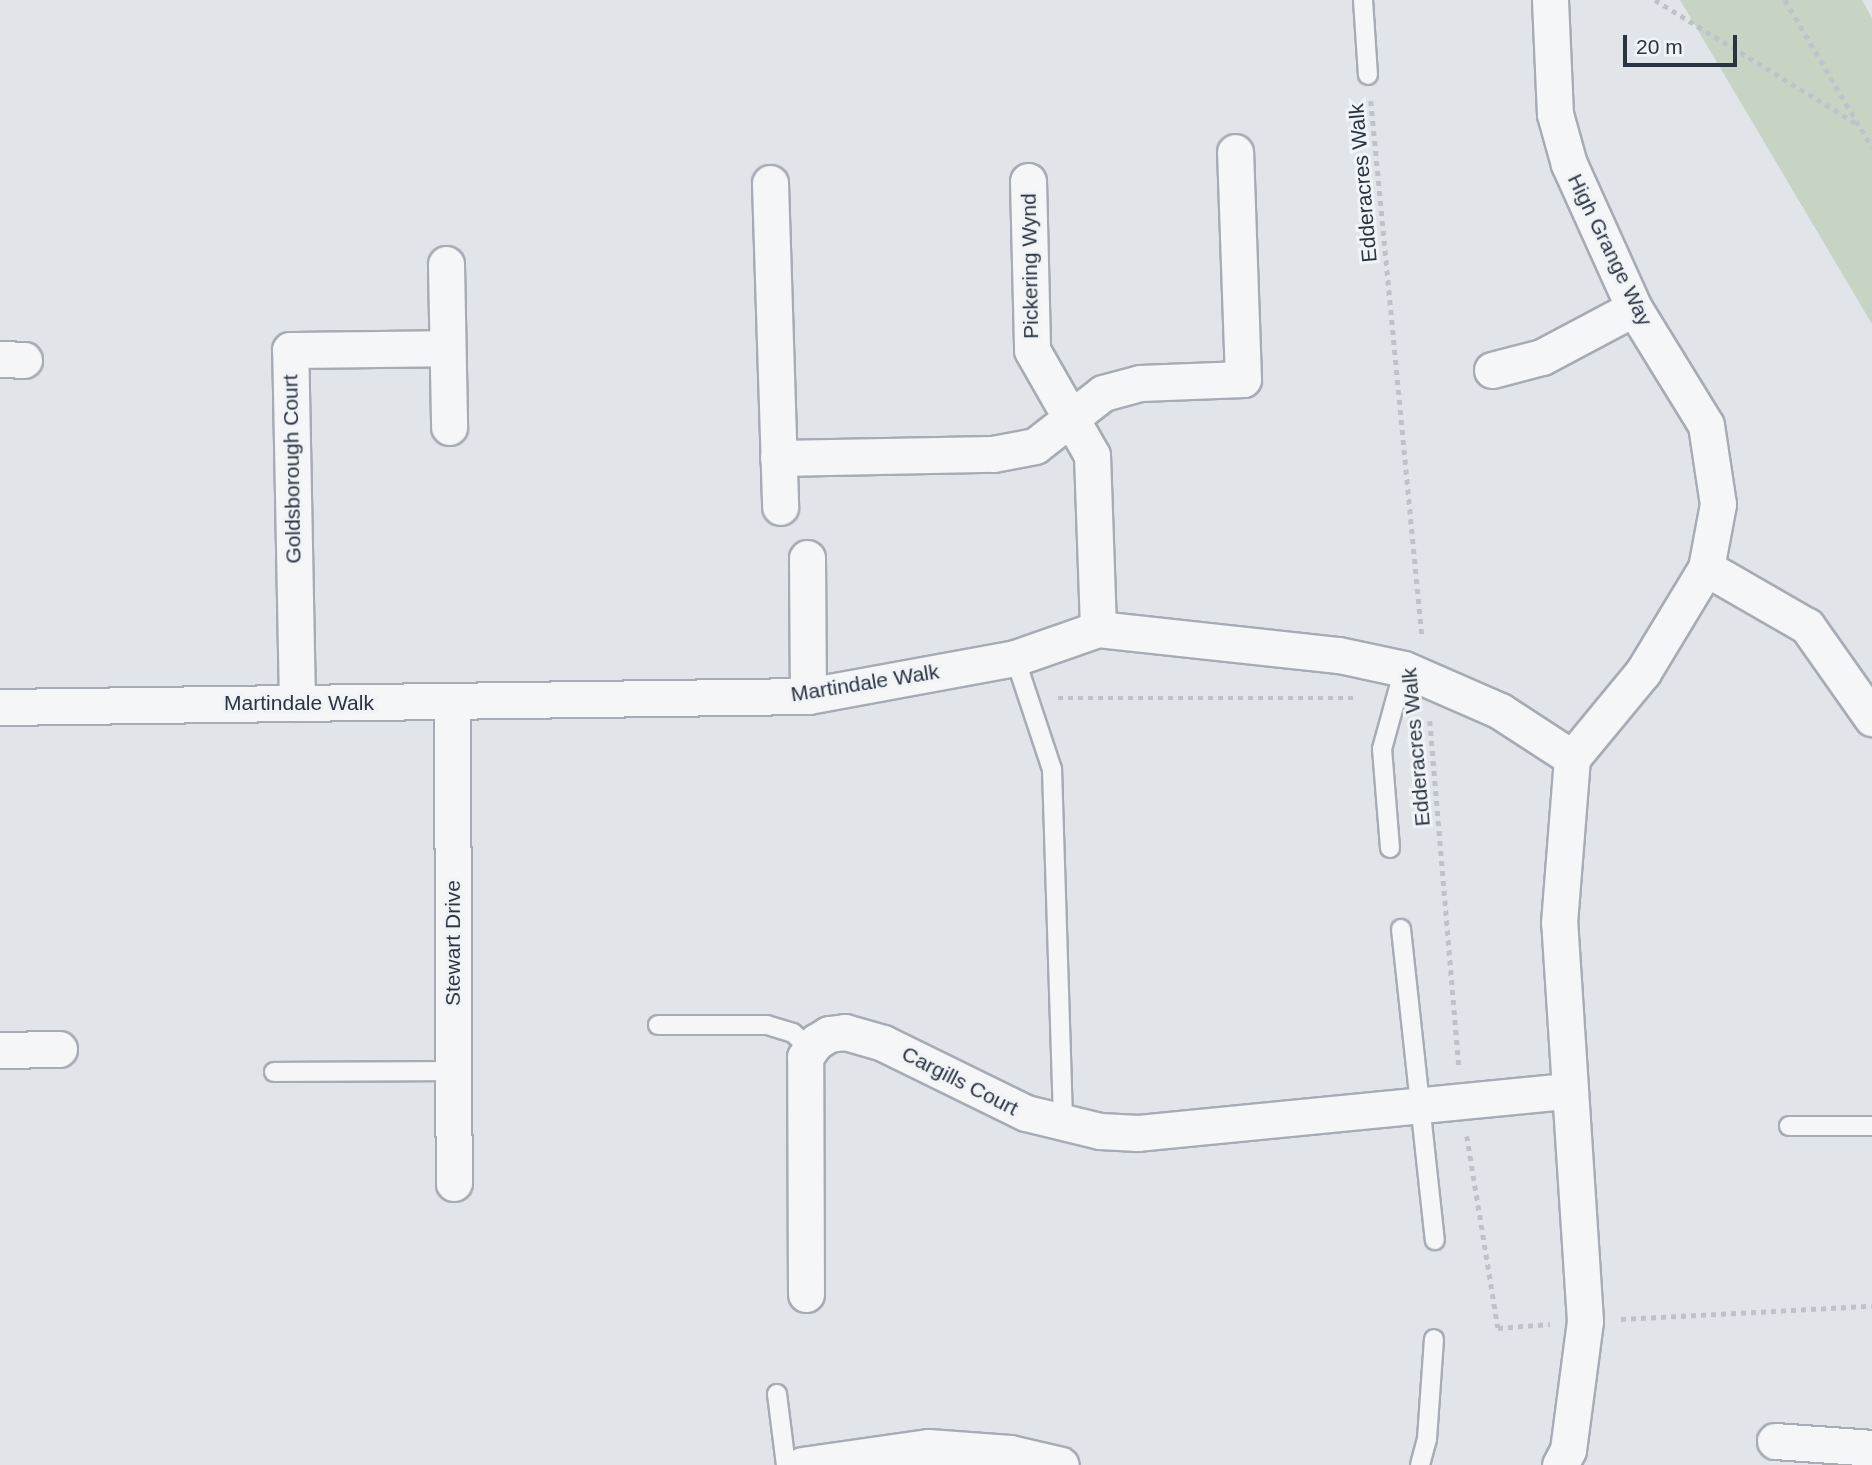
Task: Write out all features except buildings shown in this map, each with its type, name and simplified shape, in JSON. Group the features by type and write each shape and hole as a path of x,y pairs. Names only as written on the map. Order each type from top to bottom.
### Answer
{"street":[{"name":"High Grange Way","path":"1550,0 1555,114 1569,164 1634,308 1706,425 1718,504 1706,568 1643,672 1572,758"},
{"path":"778,458 993,454 1035,446 1072,421 1103,393 1140,383 1243,379 1236,152"},
{"name":"Pickering Wynd","path":"1028,181 1032,350 1092,455 1098,629"},
{"path":"770,183 780,507"},
{"path":"446,264 449,427"},
{"path":"1492,370 1542,357 1634,308"},
{"name":"Goldsborough Court","path":"297,703 290,349 446,348"},
{"path":"807,558 808,696"},
{"path":"1706,568 1807,626 1872,718"},
{"name":"Martindale Walk","path":"0,707 452,703 808,696 1015,658 1098,629 1339,654 1409,682 1500,710 1572,758"},
{"name":"Stewart Drive","path":"452,703 454,1183"},
{"path":"1560,1465 1568,1450 1585,1321 1559,923 1572,758"},
{"name":"Cargills Court","path":"810,1049 829,1034 845,1032 920,1058 990,1098 1063,1125 1138,1133 1570,1091"},
{"path":"0,1050 59,1049"},
{"path":"806,1294 805,1057 810,1049"},
{"path":"1775,1441 1872,1448"},
{"path":"802,1465 929,1447 1010,1453 1061,1465"}],"lane":[{"path":"1363,0 1368,75"},
{"path":"1015,658 1052,769 1063,1125"},
{"path":"1390,848 1382,749 1409,682"},
{"path":"1401,929 1435,1240"},
{"path":"658,1025 767,1025 793,1033 810,1049"},
{"path":"274,1072 453,1071"},
{"path":"1789,1126 1872,1126"},
{"path":"1420,1465 1426,1439 1434,1339"},
{"path":"777,1394 786,1465"}],"path":[{"path":"1656,0 1856,123"},
{"path":"1785,0 1872,147"},
{"name":"Edderacres Walk","path":"1368,75 1409,682 1462,1100 1498,1328 1585,1321"},
{"path":"1028,698 1409,682"},
{"path":"1585,1321 1872,1307"}],"green space":[{"path":"1680,0 1862,0 1872,18 1872,324"}]}
